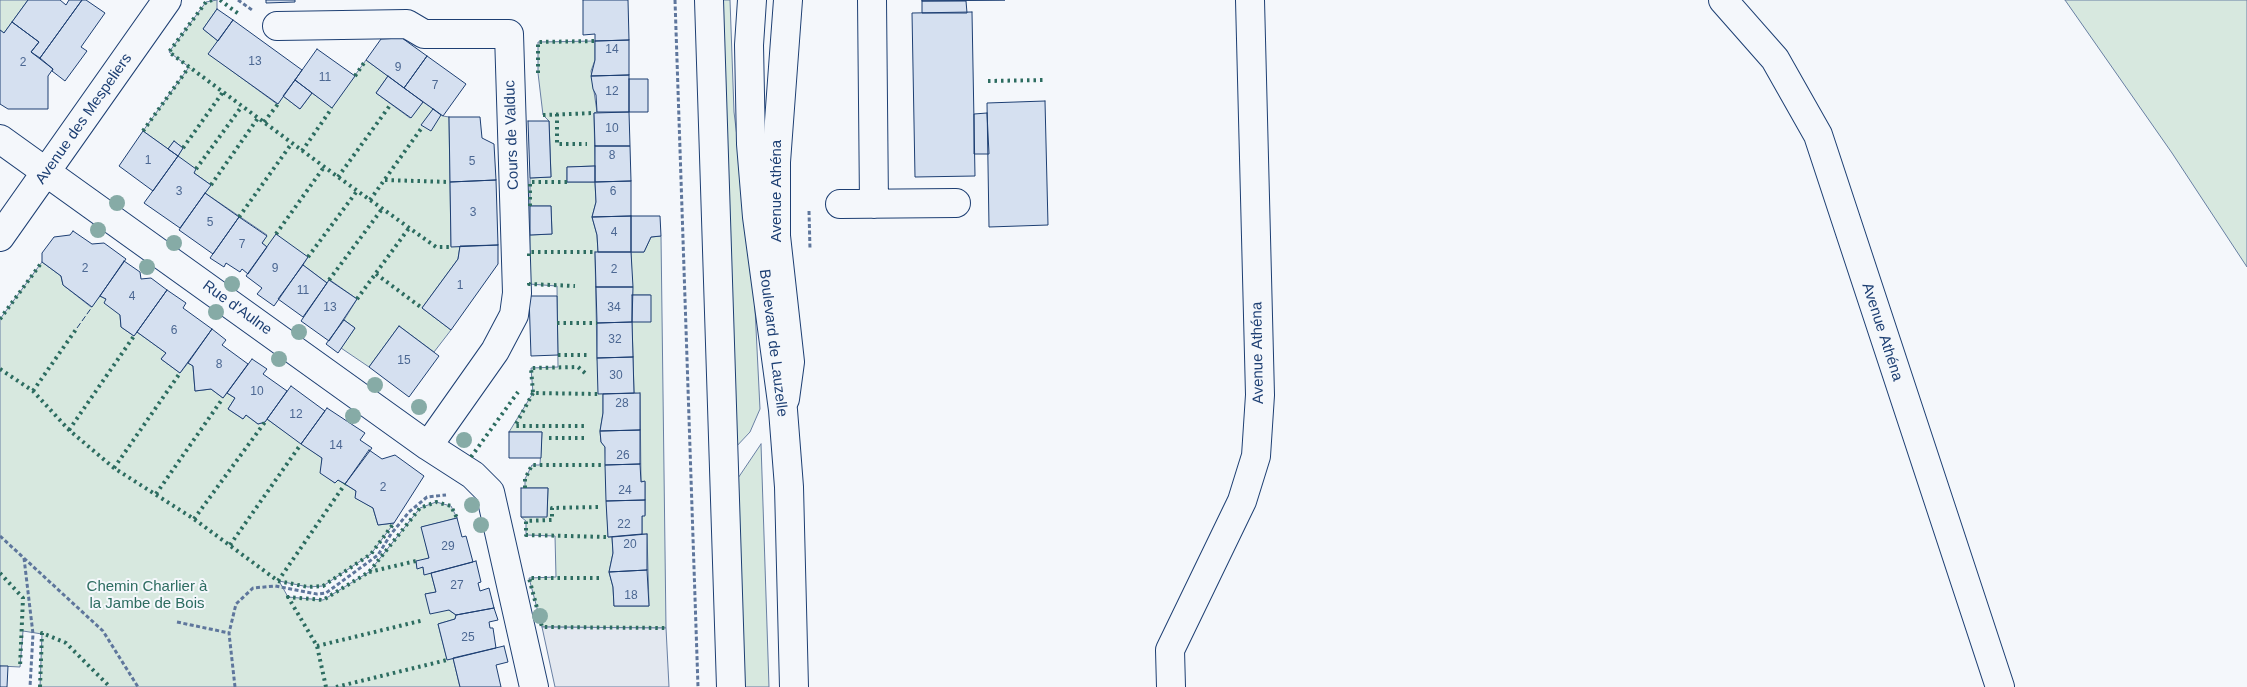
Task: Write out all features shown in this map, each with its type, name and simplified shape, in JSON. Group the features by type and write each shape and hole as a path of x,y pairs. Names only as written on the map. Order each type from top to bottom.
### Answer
{"street":[{"name":"Avenue des Mespeliers","path":"0,237 167,0"},
{"path":"709,0 731,687"},
{"name":"Boulevard de Lauzelle","path":"752,0 749,45 751,144 757,217 783,410 789,487 794,687"},
{"name":"Avenue Athéna","path":"783,410 790,362 776,236 776,162 788,0"},
{"path":"872,0 874,204"},
{"name":"Avenue Athéna","path":"1170,687 1170,650 1242,501 1256,456 1260,395 1250,0"},
{"name":"Avenue Athéna","path":"1723,0 1775,59 1818,135 2000,687"},
{"name":"Cours de Valduc","path":"277,26 407,24 424,34 508,34 517,293 514,314 495,351 428,446"},
{"name":"Rue d'Aulne","path":"0,138 428,446 473,475 490,492 534,687"},
{"path":"840,204 956,203"}],"path":[{"path":"675,0 698,687"},
{"path":"235,687 229,633 236,604 253,588 275,586 317,594 326,593 378,555 391,534 409,512 427,497 455,495 473,475"},
{"path":"0,536 103,630 138,687"},
{"path":"24,558 33,634 30,687"},
{"path":"177,622 229,633"}],"green space":[{"path":"0,0 28,0 4,33 0,30"},
{"path":"217,0 217,9 203,29 218,41 209,54 277,104 283,96 300,109 312,93 332,107 366,60 388,76 376,93 410,118 423,102 443,116 449,117 451,246 460,246 458,259 422,308 451,330 434,352 399,326 369,367 341,348 355,328 344,320 357,299 330,280 327,283 303,265 308,257 267,247 262,243 267,235 205,193 211,185 194,173 178,156 183,148 174,141 168,149 143,131 189,67 169,52 206,2"},
{"path":"716,0 730,0 734,112 753,268 760,409 750,432 734,449"},
{"path":"2065,0 2247,0 2247,267 2172,153"},
{"path":"595,41 595,60 591,71 597,112 594,113 595,166 567,167 567,182 595,182 596,202 592,217 597,235 598,252 595,253 597,358 603,394 603,413 600,431 601,442 605,447 608,537 612,537 613,553 609,572 613,587 614,606 649,606 647,534 642,534 642,516 645,515 645,482 641,481 640,394 634,393 632,322 650,295 632,295 631,252 644,252 651,237 661,236 666,628 542,627 529,578 556,577 555,536 526,535 526,521 521,517 547,516 548,488 525,488 525,479 532,465 540,465 542,432 509,432 533,393 531,368 558,367 557,286 529,284 530,235 552,234 551,206 530,206 530,178 551,177 549,121 543,115 538,73 538,42"},
{"name":"Chemin Charlier à la Jambe de Bois","path":"42,262 61,276 63,285 91,307 100,296 106,299 120,315 121,327 134,336 137,332 166,353 161,359 180,373 188,363 193,366 195,391 211,389 223,398 227,393 235,398 228,409 243,419 246,415 258,424 265,422 267,419 322,458 321,473 335,483 338,480 356,491 356,498 373,508 378,525 394,523 371,554 323,586 308,587 279,581 288,597 323,600 369,572 420,508 436,502 451,506 457,518 422,527 429,558 416,562 417,568 423,567 424,574 431,573 436,592 425,594 456,615 455,619 438,624 447,659 453,658 460,687 40,687 42,634 23,631 20,667 0,666 0,319"},
{"path":"761,444 769,687 739,687 732,487"}],"shaded area":[{"path":"542,627 666,628 669,687 555,687"}],"building":[{"path":"28,0 60,0 66,5 69,0 82,0 40,58 31,52 39,42 12,22"},
{"path":"82,0 86,0 105,13 81,47 87,51 65,81 40,58"},
{"path":"266,0 295,0 295,2 266,3"},
{"path":"583,0 628,0 629,40 595,41 595,34 583,35"},
{"path":"922,0 1005,0 922,1"},
{"path":"922,1 966,1 967,13 922,13"},
{"path":"217,9 233,20 218,41 203,29"},
{"path":"972,12 975,176 915,177 912,13"},
{"path":"233,20 302,70 278,104 208,54"},
{"path":"12,22 39,42 31,52 53,69 48,76 48,109 8,109 0,104 0,30 4,33"},
{"path":"402,38 427,56 404,88 366,60 381,39"},
{"path":"629,40 629,75 591,76 595,60 595,41"},
{"path":"317,49 355,76 332,108 295,80"},
{"path":"427,56 466,84 443,116 404,88"},
{"path":"629,75 629,112 597,112 596,95 591,76"},
{"path":"388,76 423,102 411,118 376,93"},
{"path":"629,79 648,79 648,112 629,112"},
{"path":"295,80 312,93 300,109 283,96"},
{"path":"1045,101 1048,225 989,227 987,103"},
{"path":"433,109 441,115 431,131 421,125"},
{"path":"629,112 630,146 595,146 594,113"},
{"path":"987,113 989,154 974,154 974,114"},
{"path":"449,117 480,117 482,138 494,144 496,180 450,182"},
{"path":"528,121 549,121 551,177 530,178"},
{"path":"143,131 178,156 153,191 119,166"},
{"path":"174,141 183,148 178,156 168,149"},
{"path":"595,146 630,146 631,181 595,182"},
{"path":"178,156 196,169 194,173 211,185 180,228 144,203"},
{"path":"595,166 595,182 567,182 567,167"},
{"path":"496,180 498,245 451,247 450,182"},
{"path":"631,181 631,216 592,217 596,202 595,182"},
{"path":"205,193 239,217 213,254 179,230"},
{"path":"530,206 551,206 552,234 530,235"},
{"path":"631,216 660,216 661,236 651,237 644,252 631,252"},
{"path":"631,216 631,252 598,252 597,235 592,217"},
{"path":"239,217 267,236 262,243 267,247 248,274 242,269 240,272 226,263 224,267 210,258"},
{"path":"73,231 92,244 104,243 126,259 92,307 63,285 61,276 42,262 42,253 54,237 70,235"},
{"path":"276,234 308,257 274,306 257,294 262,288 246,276"},
{"path":"498,245 498,264 451,330 422,308 458,259 460,246"},
{"path":"595,252 631,252 633,287 596,287"},
{"path":"124,261 140,272 141,279 151,278 167,290 134,336 121,327 120,315 104,303 106,299 100,296"},
{"path":"303,265 327,283 303,317 278,299"},
{"path":"329,280 357,299 329,341 301,321"},
{"path":"596,287 633,287 632,322 597,323"},
{"path":"167,290 186,303 183,308 212,329 180,373 161,359 166,353 137,332"},
{"path":"632,295 651,295 651,322 632,322"},
{"path":"529,296 557,296 558,355 531,356"},
{"path":"344,320 355,328 338,353 326,344"},
{"path":"632,322 633,357 597,358 597,323"},
{"path":"399,326 439,356 409,397 369,367"},
{"path":"212,329 226,340 222,345 248,364 223,398 211,389 195,391 193,366 188,363"},
{"path":"633,357 634,393 598,394 597,358"},
{"path":"252,359 267,369 263,374 287,391 265,422 258,424 246,415 243,419 228,409 235,398 227,393"},
{"path":"291,386 325,411 301,444 267,419"},
{"path":"640,393 640,430 600,431 603,413 603,394"},
{"path":"327,408 365,433 360,440 372,448 345,484 338,480 335,483 320,473 322,458 301,444"},
{"path":"640,430 640,464 605,465 605,447 601,442 600,431"},
{"path":"509,432 542,432 541,458 509,458"},
{"path":"369,450 382,459 395,455 424,476 394,523 378,525 373,508 355,498 356,491 345,484"},
{"path":"640,464 641,482 645,481 645,500 606,501 605,465"},
{"path":"521,488 548,488 547,517 521,517"},
{"path":"645,500 645,516 642,516 642,534 608,537 606,501"},
{"path":"457,518 462,537 466,536 473,562 424,575 423,567 417,569 416,561 429,558 421,527"},
{"path":"647,534 647,570 609,572 613,553 612,537"},
{"path":"476,561 481,582 478,583 480,591 489,588 494,608 456,615 449,610 430,614 425,594 436,592 431,573"},
{"path":"647,570 649,606 614,606 613,587 609,572"},
{"path":"494,608 498,620 489,622 490,628 493,628 496,648 447,660 438,624 455,619 456,615"},
{"path":"504,646 508,662 496,665 501,687 460,687 453,658"},
{"path":"0,666 8,666 7,687 0,687"}],"hedge":[{"path":"212,0 206,2 169,52 436,247 451,247"},
{"path":"220,0 240,15"},
{"path":"538,73 538,42 595,41"},
{"path":"355,76 366,60"},
{"path":"143,131 189,67"},
{"path":"988,81 1044,80"},
{"path":"183,148 223,92"},
{"path":"264,122 278,104"},
{"path":"338,177 391,104"},
{"path":"196,169 242,106"},
{"path":"302,151 332,108"},
{"path":"543,115 594,113"},
{"path":"557,114 557,144 587,144"},
{"path":"211,185 258,118"},
{"path":"370,200 423,126"},
{"path":"239,217 292,143"},
{"path":"276,234 324,167"},
{"path":"385,180 450,182"},
{"path":"530,206 530,182 567,182"},
{"path":"308,257 357,191"},
{"path":"329,280 382,209"},
{"path":"357,299 409,228"},
{"path":"529,256 529,252 595,252"},
{"path":"0,319 42,262"},
{"path":"376,274 422,308"},
{"path":"529,283 575,286"},
{"path":"557,323 597,323"},
{"path":"33,391 77,328"},
{"path":"69,430 134,336"},
{"path":"558,355 587,355"},
{"path":"585,373 578,367 531,368 533,393 598,394"},
{"path":"0,369 33,391 69,430 114,468 194,519 278,581 308,587 323,586 371,554 394,523"},
{"path":"114,468 180,373"},
{"path":"471,457 518,392"},
{"path":"533,393 515,426 585,426"},
{"path":"156,494 223,398"},
{"path":"194,519 265,422"},
{"path":"549,438 585,438"},
{"path":"230,545 301,444"},
{"path":"525,488 525,479 532,465 605,465"},
{"path":"278,581 345,484"},
{"path":"326,687 317,646 288,597 323,600 369,572 420,508 436,502 451,506 457,518"},
{"path":"598,507 552,508 552,520 526,521 526,535 608,537"},
{"path":"369,572 416,561"},
{"path":"0,573 23,598 20,667"},
{"path":"599,578 529,578 542,627 666,628"},
{"path":"317,646 424,620"},
{"path":"40,687 42,633 66,643 110,687"},
{"path":"336,687 447,660"}],"fence":[{"path":"77,328 92,307"}]}
